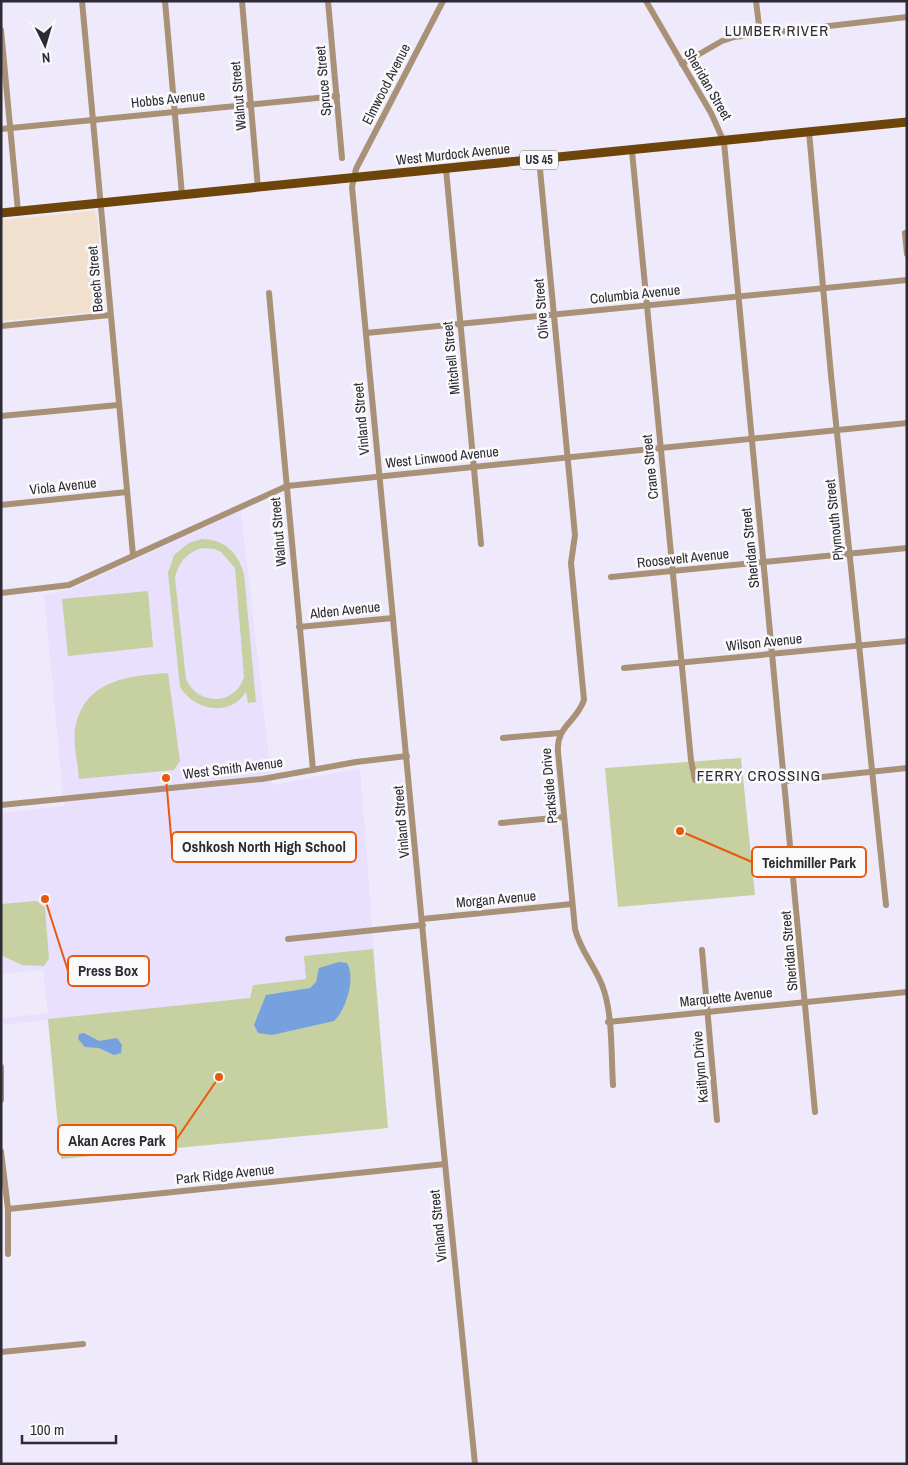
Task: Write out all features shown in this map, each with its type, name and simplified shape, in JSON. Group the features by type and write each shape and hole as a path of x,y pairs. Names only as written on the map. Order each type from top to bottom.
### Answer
{"main road":[{"name":"West Murdock Avenue","path":"1,213 724,142 907,122"}],"street":[{"name":"Beech Street","path":"82,1 133,554"},
{"path":"164,1 182,195"},
{"name":"Walnut Street","path":"242,1 258,188"},
{"name":"Spruce Street","path":"328,1 342,158"},
{"name":"Elmwood Avenue","path":"354,178 356,169 443,1"},
{"name":"Sheridan Street","path":"646,1 720,130 724,142 815,1112"},
{"path":"756,1 760,34"},
{"path":"682,64 728,39 907,17"},
{"path":"1,30 18,212"},
{"name":"Hobbs Avenue","path":"1,128 337,96"},
{"name":"Plymouth Street","path":"809,132 871,771 886,906"},
{"name":"Crane Street","path":"632,150 691,760 695,780"},
{"name":"Olive Street","path":"539,160 567,457"},
{"name":"Mitchell Street","path":"446,169 481,544"},
{"name":"Vinland Street","path":"354,178 352,187 379,475 475,1464"},
{"path":"905,233 907,254"},
{"name":"Columbia Avenue","path":"366,333 907,280"},
{"name":"Walnut Street","path":"269,293 313,770"},
{"path":"1,326 110,315"},
{"path":"1,416 118,404"},
{"name":"West Linwood Avenue","path":"1,593 65,586 288,486 379,475 907,423"},
{"name":"Parkside Drive","path":"567,457 575,535 571,563 584,700 579,711 560,733 557,746 572,904 578,941 602,985 608,1022 613,1085"},
{"name":"Viola Avenue","path":"1,505 127,492"},
{"name":"Roosevelt Avenue","path":"611,577 907,548"},
{"name":"Alden Avenue","path":"299,628 393,618"},
{"name":"Wilson Avenue","path":"624,668 907,641"},
{"path":"503,738 560,733"},
{"name":"West Smith Avenue","path":"1,805 262,779 356,762 407,756"},
{"path":"785,780 907,768"},
{"path":"502,823 564,817"},
{"name":"Morgan Avenue","path":"288,939 572,904"},
{"name":"Kaitlynn Drive","path":"702,950 717,1120"},
{"name":"Marquette Avenue","path":"608,1022 907,992"},
{"path":"1,1067 1,1100"},
{"path":"1,1151 8,1209 8,1254"},
{"name":"Park Ridge Avenue","path":"8,1209 445,1164"},
{"path":"1,1352 83,1344"}],"shaded area":[{"path":"94,211 97,217 105,311 1,321 1,220"},
{"path":"241,511 272,785 360,768 380,1026 250,998 2,1025 1,1020 5,1018 48,1013 43,970 1,974 1,813 64,806 44,594 69,590"}],"green space":[{"path":"201,539 224,545 234,554 241,566 244,574 256,702 248,703 246,692 231,705 222,708 212,708 194,701 180,687 168,573 174,555 189,543","holes":["202,548 215,549 221,552 235,568 244,677 239,687 233,693 216,699 207,698 199,694 186,679 175,578 181,563 187,555"]},
{"path":"148,591 153,647 68,656 62,599"},
{"path":"168,673 180,761 174,770 79,779 75,729 80,713 88,700 98,691 123,679"},
{"path":"741,758 755,895 618,907 605,768"},
{"path":"37,901 45,908 49,959 44,966 22,965 1,955 1,904"},
{"path":"373,949 388,1128 61,1159 48,1019 250,998 253,985 306,979 304,956"}],"water":[{"path":"339,962 347,963 350,969 350,985 346,1002 334,1021 272,1035 258,1033 254,1025 266,995 310,988 316,982 319,968"},
{"path":"84,1033 99,1041 117,1038 122,1045 121,1053 114,1055 99,1048 85,1047 78,1039 79,1034"}],"place":[{"name":"Oshkosh North High School","path":"166,778"},
{"name":"Teichmiller Park","path":"680,831"},
{"name":"Press Box","path":"45,899"},
{"name":"Akan Acres Park","path":"219,1077"}],"district":[{"name":"LUMBER RIVER","path":"777,31"},
{"name":"FERRY CROSSING","path":"759,776"}]}
